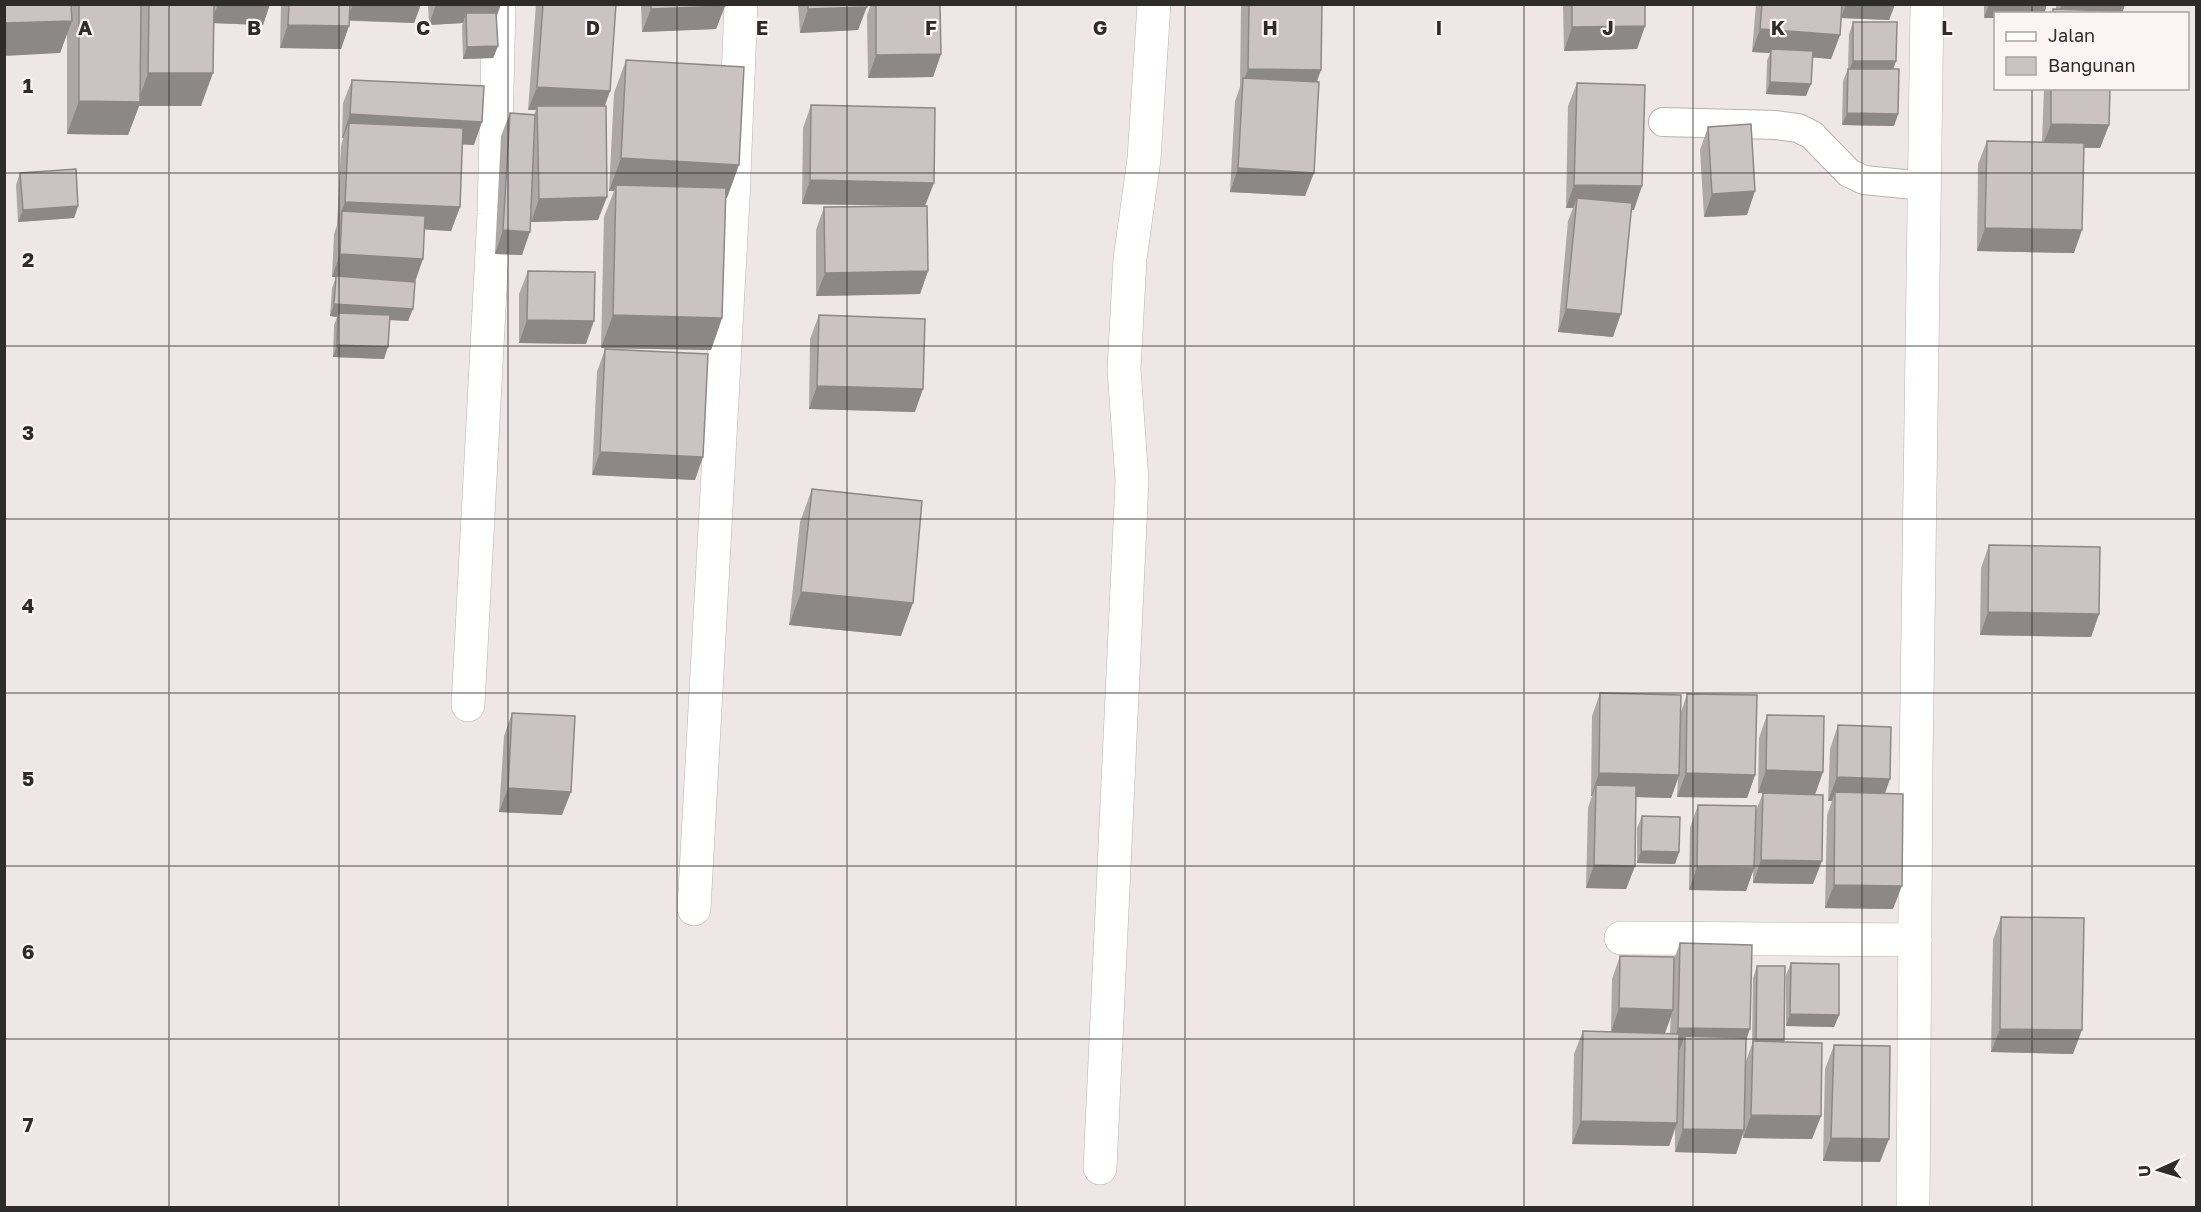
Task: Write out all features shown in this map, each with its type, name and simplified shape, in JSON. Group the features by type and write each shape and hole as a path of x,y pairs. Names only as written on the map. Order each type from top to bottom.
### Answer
{"street":[{"path":"468,705 494,214 499,4"},
{"path":"694,909 741,4"},
{"path":"1100,1168 1132,481 1124,369 1130,260 1144,159 1154,4"},
{"path":"1913,1208 1927,4"},
{"path":"1621,938 1915,940"}],"lane":[{"path":"1663,122 1776,125 1798,128 1812,135 1849,173 1864,180 1924,186"}],"building":[{"path":"4,4 71,4 72,21 4,23"},
{"path":"79,4 141,4 140,102 79,101"},
{"path":"149,4 214,4 213,73 148,73"},
{"path":"289,4 350,4 349,26 288,25"},
{"path":"543,4 616,4 610,91 537,87"},
{"path":"651,4 725,4 725,6 651,9"},
{"path":"808,4 867,4 867,7 808,9"},
{"path":"876,4 940,4 941,54 876,55"},
{"path":"1249,4 1322,4 1321,70 1248,69"},
{"path":"1572,4 1645,4 1645,26 1572,27"},
{"path":"1762,4 1842,4 1840,35 1760,29"},
{"path":"2053,9 2111,11 2111,12 2053,12"},
{"path":"466,13 496,13 498,46 467,47"},
{"path":"1853,22 1897,22 1896,61 1853,61"},
{"path":"1771,49 1813,51 1811,84 1770,82"},
{"path":"626,60 744,67 739,165 621,158"},
{"path":"1848,69 1899,69 1898,114 1847,113"},
{"path":"1243,78 1319,82 1314,173 1238,168"},
{"path":"352,80 484,86 482,122 350,114"},
{"path":"1577,83 1645,85 1642,186 1574,185"},
{"path":"2051,90 2110,90 2109,125 2051,124"},
{"path":"811,105 935,108 934,183 810,180"},
{"path":"537,106 606,106 607,197 539,199"},
{"path":"510,113 535,115 530,232 503,230"},
{"path":"349,123 463,128 460,207 345,202"},
{"path":"1751,124 1755,191 1712,194 1708,127"},
{"path":"1987,141 2084,143 2082,230 1985,228"},
{"path":"76,169 78,206 23,210 20,173"},
{"path":"616,185 726,188 722,318 613,315"},
{"path":"1577,198 1632,203 1621,314 1566,309"},
{"path":"927,206 928,271 825,273 824,207"},
{"path":"342,211 425,216 423,259 340,254"},
{"path":"528,271 595,272 594,321 527,320"},
{"path":"336,276 415,282 413,309 334,304"},
{"path":"338,313 390,315 388,347 337,345"},
{"path":"819,315 925,319 923,389 817,386"},
{"path":"605,349 708,354 703,457 600,452"},
{"path":"812,489 922,501 913,603 801,592"},
{"path":"1989,545 2100,547 2099,614 1988,612"},
{"path":"1600,693 1681,695 1679,775 1599,773"},
{"path":"1687,694 1757,695 1755,775 1686,773"},
{"path":"512,713 575,716 571,792 508,788"},
{"path":"1767,715 1824,716 1823,772 1766,770"},
{"path":"1838,725 1891,727 1890,779 1837,777"},
{"path":"1596,785 1636,786 1635,866 1594,865"},
{"path":"1835,792 1903,794 1902,886 1834,885"},
{"path":"1763,793 1823,795 1822,861 1761,860"},
{"path":"1698,805 1756,806 1754,868 1697,867"},
{"path":"1642,816 1680,817 1679,852 1641,851"},
{"path":"2001,917 2084,918 2082,1030 2000,1029"},
{"path":"1680,943 1752,945 1750,1029 1678,1028"},
{"path":"1620,956 1674,957 1673,1010 1619,1008"},
{"path":"1791,963 1839,964 1839,1015 1790,1014"},
{"path":"1757,966 1785,966 1784,1040 1756,1040"},
{"path":"1583,1031 1679,1034 1677,1123 1581,1121"},
{"path":"1685,1036 1746,1038 1744,1130 1683,1129"},
{"path":"1753,1041 1822,1043 1821,1116 1751,1115"},
{"path":"1834,1045 1890,1046 1889,1139 1831,1138"}]}
